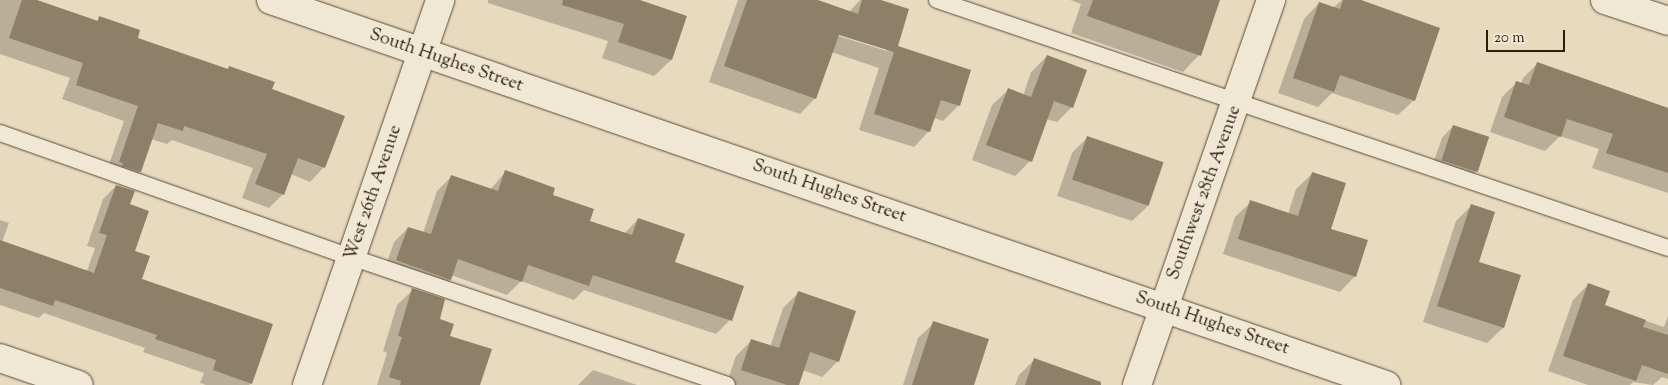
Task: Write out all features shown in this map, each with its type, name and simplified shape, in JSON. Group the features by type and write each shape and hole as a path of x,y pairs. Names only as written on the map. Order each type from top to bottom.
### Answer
{"street":[{"name":"South Hughes Street","path":"271,0 1386,385"},
{"name":"West 26th Avenue","path":"306,385 440,0"},
{"name":"Southwest 28th Avenue","path":"1137,385 1271,0"},
{"path":"1605,0 1668,21"},
{"path":"0,358 79,385"}],"lane":[{"path":"937,0 1668,248"},
{"path":"0,133 351,257 727,385"}],"building":[{"path":"22,0 37,0 98,21 99,16 140,30 138,38 228,69 229,66 275,82 272,89 345,116 325,168 298,158 284,195 255,184 267,154 184,126 183,131 158,123 141,172 122,166 123,163 119,162 138,106 76,85 83,63 9,38"},
{"path":"563,0 640,0 687,16 672,60 618,42 624,24 562,5"},
{"path":"747,0 818,0 858,14 862,0 881,0 909,9 898,46 971,70 960,106 941,100 930,132 874,114 894,52 839,35 816,99 724,66"},
{"path":"1093,0 1220,0 1201,56 1087,16"},
{"path":"1343,0 1361,0 1440,28 1415,101 1340,75 1334,92 1293,78 1319,2 1340,9"},
{"path":"1047,55 1087,70 1073,108 1054,101 1032,162 986,145 1008,88 1031,97"},
{"path":"1537,62 1668,108 1668,173 1606,153 1613,134 1567,119 1561,137 1504,117 1516,81 1529,85"},
{"path":"1453,125 1489,137 1478,172 1442,160"},
{"path":"1087,136 1164,162 1149,206 1072,179"},
{"path":"505,170 555,188 553,195 594,209 590,221 632,235 638,218 685,234 675,262 744,286 732,321 593,275 589,286 528,265 522,282 458,259 451,280 396,260 408,227 431,234 451,175 498,191"},
{"path":"1312,172 1346,183 1331,229 1368,240 1356,277 1238,239 1250,200 1298,216"},
{"path":"116,185 135,191 130,204 149,211 135,251 150,256 142,279 273,324 252,384 213,370 216,360 155,339 157,335 55,300 53,306 0,288 0,240 94,273 107,235 99,233"},
{"path":"1471,204 1495,212 1479,262 1521,275 1504,328 1437,306"},
{"path":"1588,283 1610,291 1605,305 1646,320 1643,327 1668,335 1668,374 1642,365 1636,381 1563,356"},
{"path":"412,288 445,299 440,319 454,324 450,336 492,349 480,385 400,385 401,381 389,377 402,337 398,336"},
{"path":"798,291 856,311 839,362 810,352 799,385 787,385 741,370 751,339 779,348"},
{"path":"933,321 989,339 974,385 912,385"},
{"path":"1034,358 1101,382 1101,385 1025,385"}]}
